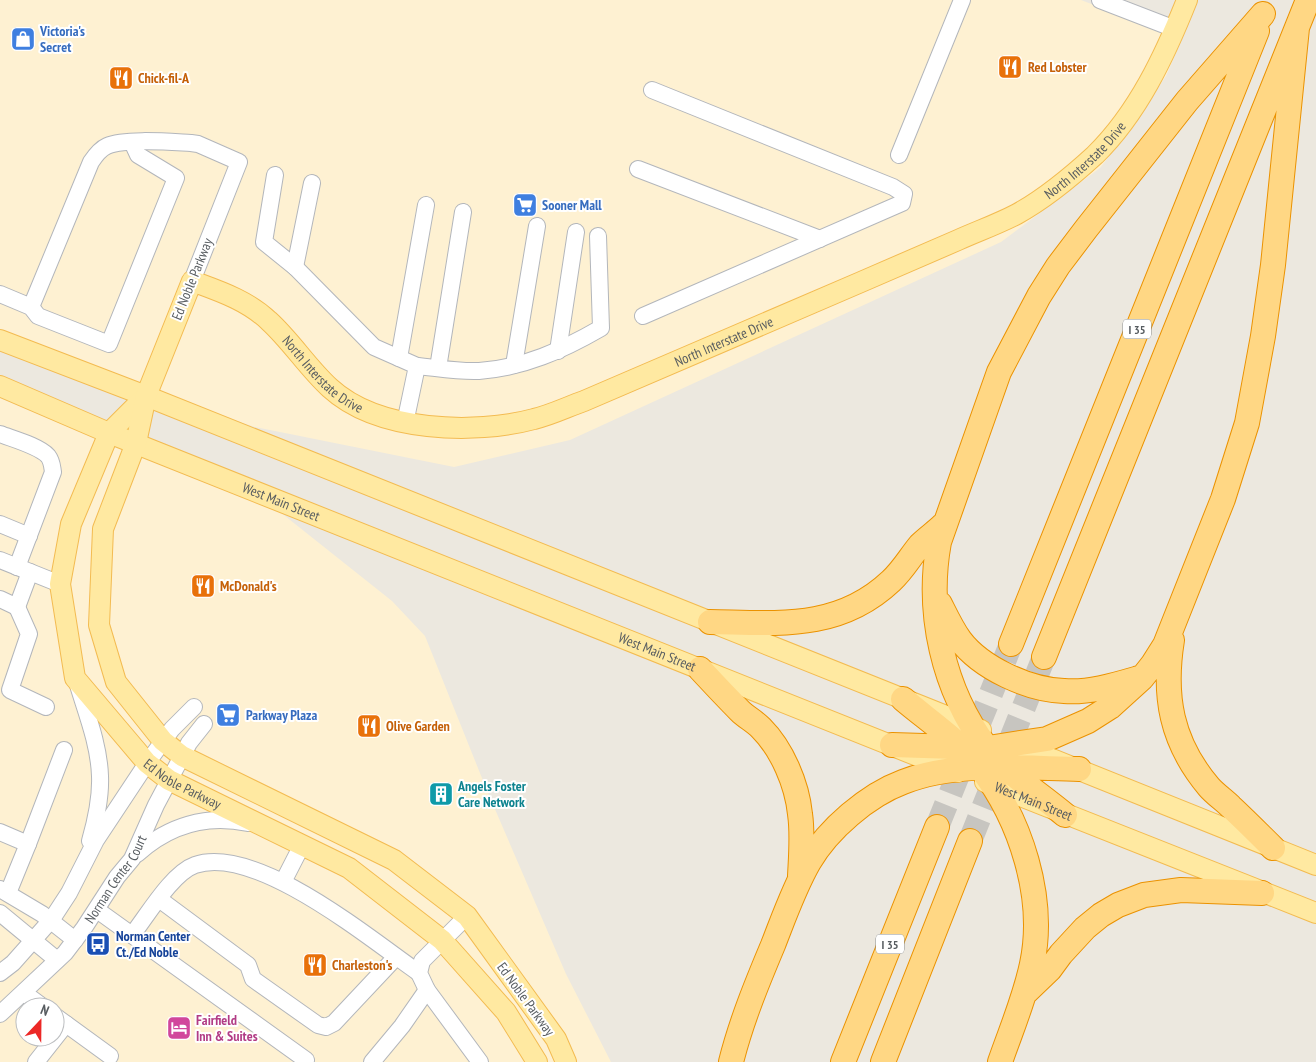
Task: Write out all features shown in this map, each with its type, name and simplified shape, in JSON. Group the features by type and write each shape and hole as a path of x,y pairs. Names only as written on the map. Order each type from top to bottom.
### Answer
{"highway":[{"name":"I 35","path":"1044,657 1308,0"},
{"name":"I 35","path":"1011,644 1266,7"},
{"path":"1000,1062 1025,993 1032,963 1036,936 1035,909 1025,853 1016,828 986,767 975,728 963,710 945,663 936,622 934,591 935,563 944,525 999,372 1039,296 1058,266 1086,229 1187,101 1266,7"},
{"path":"986,767 1015,744 1047,739 1088,721 1110,707 1142,678 1153,664 1165,645 1175,622 1223,499 1247,423 1263,336 1273,265 1297,28"},
{"path":"710,622 798,622 820,620 838,614 879,592 905,567 921,544 944,525"},
{"path":"934,591 947,619 961,642 976,656 1007,677 1025,684 1064,692 1100,688 1142,678"},
{"path":"1175,622 1169,660 1168,685 1173,721 1180,742 1196,771 1210,788 1272,848"},
{"path":"700,669 740,711 761,728 779,752 788,771 797,793 800,814 802,836 800,881"},
{"path":"903,699 986,767"},
{"path":"892,745 960,747"},
{"path":"731,1062 742,1024 810,860 823,843 854,812 878,795 902,782 930,774 986,767 1079,769"},
{"path":"1008,768 1065,815"},
{"name":"I 35","path":"843,1062 937,827"},
{"name":"I 35","path":"883,1062 970,841"},
{"path":"1025,993 1050,969 1085,928 1118,906 1144,895 1181,890 1262,893"}],"main road":[{"name":"North Interstate Drive","path":"192,281 226,294 252,307 272,324 331,389 345,399 369,411 405,423 458,429 510,425 535,419 584,401 674,363 1016,214 1041,199 1069,179 1115,133 1149,81 1187,0"},
{"name":"Ed Noble Parkway","path":"192,281 146,396 136,443 102,529 99,625 116,682 162,741 182,756 394,860 467,916 556,1039 566,1062"},
{"path":"0,340 146,396 1316,865"},
{"name":"West Main Street","path":"1,388 955,770"},
{"name":"Ed Noble Parkway","path":"146,396 109,432 71,524 60,584 75,678 147,762 169,780 349,868 442,940 506,1012 537,1062"},
{"name":"West Main Street","path":"986,767 1065,815 1316,913"}],"street":[{"path":"899,155 962,0"},
{"path":"1100,0 1175,29"},
{"path":"643,316 902,203 904,194 893,186 652,90"},
{"path":"0,294 31,307 38,316 109,344 176,178 138,155 132,142 109,145 98,153 91,162 31,307"},
{"name":"Ed Noble Parkway","path":"132,142 198,144 239,162 192,281"},
{"path":"638,169 820,239"},
{"path":"275,175 264,242 295,267 374,347 417,366 478,371 529,362 558,351 601,328 598,236"},
{"path":"295,267 312,183"},
{"path":"399,358 426,205"},
{"path":"438,368 463,212"},
{"path":"514,365 537,226"},
{"path":"558,351 576,232"},
{"path":"405,423 417,366"},
{"path":"0,434 38,450 47,455 52,462 53,472 29,536 17,607 29,634 10,690 46,707"},
{"path":"0,524 29,536"},
{"path":"0,560 60,584"},
{"path":"0,599 17,607"},
{"path":"75,678 92,729 99,760 100,775 98,809 83,866"},
{"path":"0,973 12,963 50,921 69,893 96,840 147,762 172,729 194,707"},
{"name":"Norman Center Court","path":"0,1014 57,960 75,940 97,910 117,877 132,859 169,780 189,743 204,724"},
{"path":"64,750 28,844 4,891 75,940"},
{"path":"132,859 148,844 173,829 194,823 231,820 266,827"},
{"path":"0,832 28,844"},
{"path":"283,882 302,845"},
{"path":"132,935 176,876 194,865 218,862 244,866 307,894 419,973 427,990 480,1062"},
{"path":"159,899 248,965 253,979 318,1025 326,1027 334,1023 396,957"},
{"path":"97,910 306,1060"},
{"path":"0,913 57,960"},
{"path":"419,973 422,961 467,916"},
{"path":"372,1062 402,1026 427,990"},
{"path":"24,993 29,997"},
{"path":"65,1024 110,1056"},
{"path":"36,1062 45,1047"}],"shaded area":[{"name":"Sooner Mall","path":"0,0 1081,0 1182,39 1166,76 1127,133 1100,168 1001,242 570,440 454,467 255,427 0,344"},
{"name":"Parkway Plaza","path":"0,398 280,512 392,601 425,636 488,793 566,974 611,1062 0,1062"}],"tunnel":[{"path":"937,827 1011,644"},
{"path":"970,841 1044,657"}],"place":[{"name":"Victoria's Secret","path":"23,39"},
{"name":"Red Lobster","path":"1010,67"},
{"name":"Chick-fil-A","path":"121,78"},
{"name":"Sooner Mall","path":"525,205"},
{"name":"McDonald's","path":"203,586"},
{"name":"Parkway Plaza","path":"228,715"},
{"name":"Olive Garden","path":"369,726"},
{"name":"Angels Foster Care Network","path":"441,794"},
{"name":"Norman Center Ct./Ed Noble","path":"98,944"},
{"name":"Charleston's","path":"315,965"},
{"name":"Fairfield Inn & Suites","path":"179,1028"}]}
